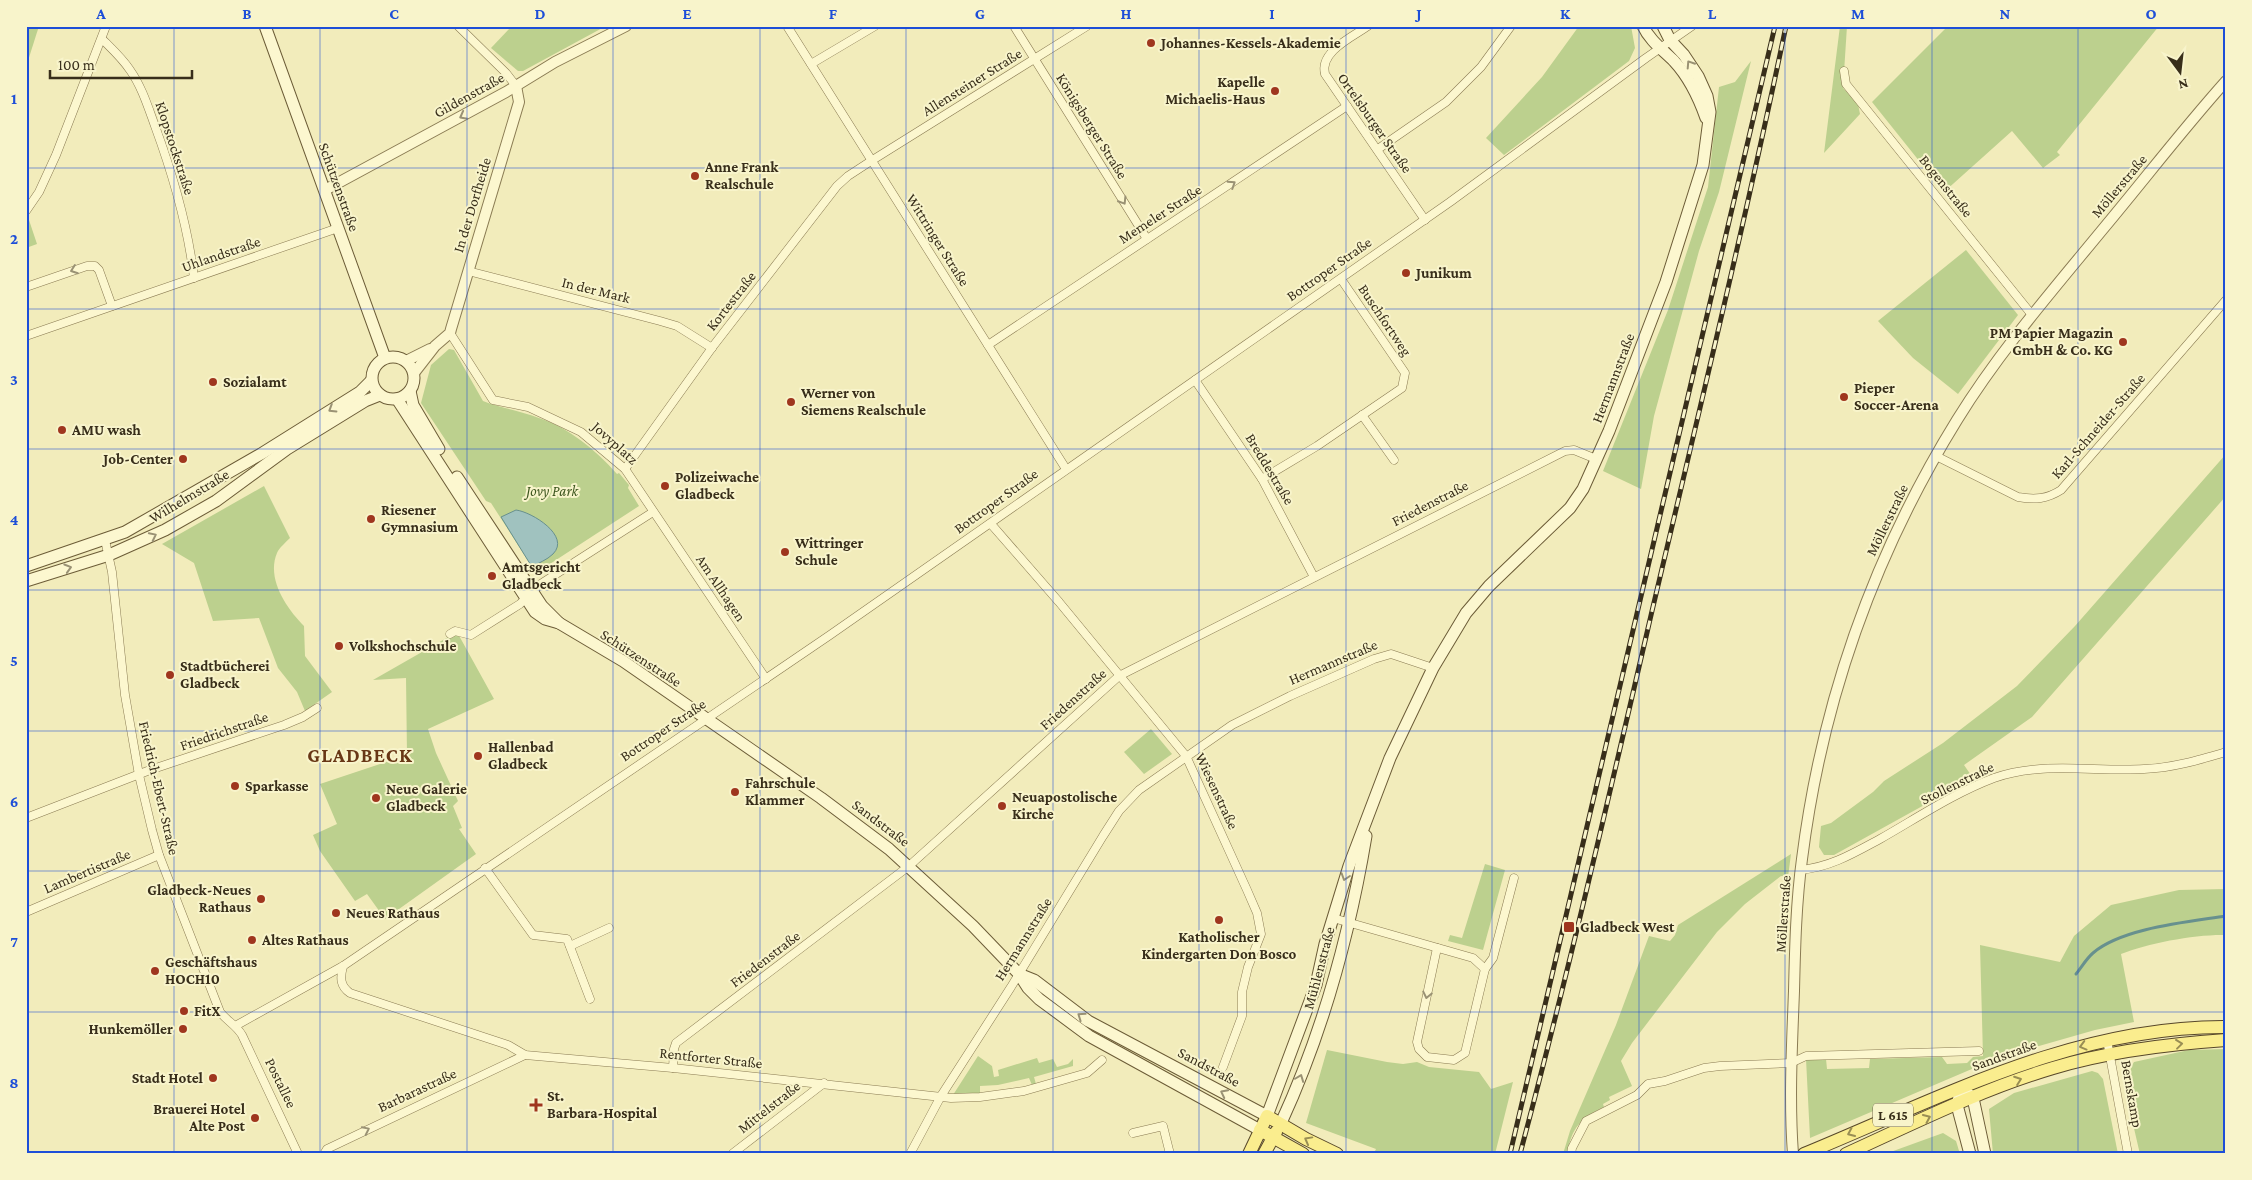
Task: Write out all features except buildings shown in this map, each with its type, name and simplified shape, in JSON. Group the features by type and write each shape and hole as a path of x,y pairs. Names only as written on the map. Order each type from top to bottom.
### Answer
{"main road":[{"name":"Schützenstraße","path":"266,26 385,358"},
{"path":"1643,26 1660,48"},
{"path":"1663,26 1670,40"},
{"name":"Hermannstraße","path":"1433,668 1466,613 1489,586 1577,499 1596,459 1663,291 1704,165 1710,112 1707,96 1694,69 1670,40"},
{"name":"Hermannstraße","path":"1660,48 1674,60 1693,88 1708,125"},
{"path":"395,356 406,361 414,373 410,391 397,399 390,399 380,395 374,389 371,381 373,368 385,358 395,356"},
{"name":"Wilhelmstraße","path":"26,566 105,540 159,514 236,466 261,454 360,392 371,381"},
{"name":"Schützenstraße","path":"410,391 413,405 435,443 540,615 559,623 623,661 705,720"},
{"name":"Wilhelmstraße","path":"26,581 109,555 165,530 216,501 287,449 365,400 380,395"},
{"name":"Schützenstraße","path":"397,399 529,595"},
{"name":"Mühlenstraße","path":"1267,1116 1310,1000 1332,918 1349,866 1390,758 1433,668"},
{"name":"Sandstraße","path":"705,720 821,798 909,866 973,926 1019,974 1028,988 1039,999 1089,1036 1304,1154"},
{"name":"Mühlenstraße","path":"1281,1123 1313,1043 1329,994 1361,866 1369,815"},
{"name":"Sandstraße","path":"1019,974 1034,980 1088,1020 1337,1154"},
{"name":"Sandstraße","path":"1804,1154 1934,1097 2032,1061 2107,1040 2163,1030 2226,1027"},
{"name":"Sandstraße","path":"1846,1154 1973,1098 2051,1068 2110,1055 2181,1043 2226,1040"},
{"path":"1970,1154 1957,1105 1961,1088 1973,1098 1985,1154"},
{"path":"1249,1154 1267,1116"},
{"path":"1264,1154 1281,1123"}],"street":[{"path":"26,211 39,192 56,155 106,26"},
{"path":"458,26 506,73 516,86"},
{"name":"Gildenstraße","path":"325,190 516,86 555,62 626,26"},
{"name":"Wittringer Straße","path":"787,26 1066,469"},
{"path":"810,64 875,26"},
{"name":"Königsberger Straße","path":"1014,26 1147,239"},
{"name":"Allensteiner Straße","path":"871,161 1088,26"},
{"name":"Ortelsburger Straße","path":"1368,26 1329,54 1323,67 1325,74 1425,220"},
{"path":"1378,149 1446,102 1481,67 1511,26"},
{"name":"Bottroper Straße","path":"236,1025 343,966 766,679 1425,220 1670,40 1692,26"},
{"name":"Klopstockstraße","path":"102,39 117,54 142,91 174,183 191,256 194,278"},
{"name":"Bogenstraße","path":"1844,72 1846,84 2032,315"},
{"name":"Möllerstraße","path":"1793,1154 1791,1063 1800,870 1811,799 1835,689 1877,574 1893,538 1936,456 1978,387 2032,315 2226,81"},
{"name":"In der Dorfheide","path":"450,333 519,102 516,86"},
{"name":"Memeler Straße","path":"988,345 1347,106"},
{"name":"Kortestraße","path":"625,469 712,348 831,193 848,176 871,161"},
{"name":"Uhlandstraße","path":"26,336 338,228"},
{"path":"26,287 87,266 96,266 112,306"},
{"name":"In der Mark","path":"468,271 660,320 677,326 712,348"},
{"name":"Buschfortweg","path":"1262,479 1317,446 1402,388 1405,373 1341,279"},
{"name":"Karl-Schneider-Straße","path":"1936,456 2018,496 2030,499 2051,496 2061,490 2226,300"},
{"path":"414,373 436,346 450,333"},
{"name":"Jovyplatz","path":"450,333 493,400 528,407 581,432 625,469 653,512"},
{"path":"406,361 436,346"},
{"name":"Breddestraße","path":"1195,380 1262,479 1314,578"},
{"path":"1362,415 1394,460"},
{"name":"Friedenstraße","path":"673,1068 676,1043 909,866 1119,676 1565,451 1574,450 1596,459"},
{"path":"450,634 455,631 471,635 653,512"},
{"name":"Am Allhagen","path":"653,512 766,679"},
{"name":"Wiesenstraße","path":"991,524 1186,756 1257,913 1261,934 1248,967 1242,992 1242,1016 1223,1068"},
{"name":"Friedrich-Ebert-Straße","path":"105,540 109,555 125,695 139,775 158,855 220,1012 226,1019 236,1025"},
{"name":"Hermannstraße","path":"910,1154 941,1096 1019,974 1119,811 1139,790 1232,725 1290,696 1374,659 1391,654 1433,668"},
{"name":"Friedrichstraße","path":"26,818 139,775 284,725 303,717 317,708"},
{"name":"Stollenstraße","path":"1800,870 1820,868 1842,860 1958,795 1995,778 2046,770 2146,769 2195,762 2226,752"},
{"name":"Lambertistraße","path":"26,912 158,855"},
{"path":"485,868 533,935 567,939 590,999"},
{"path":"1437,948 1417,1042 1419,1049 1427,1057 1454,1060 1465,1053 1485,969 1492,958 1514,878"},
{"path":"1332,918 1473,958 1485,969"},
{"path":"570,946 610,928"},
{"name":"Rentforter Straße","path":"343,966 340,977 344,988 350,994 508,1045 525,1055 673,1068 941,1096 980,1097 1024,1091 1087,1073 1102,1060"},
{"name":"Postallee","path":"236,1025 298,1154"},
{"name":"Bernskamp","path":"2107,1040 2128,1154"},
{"path":"1571,1154 1572,1148 1586,1122 1637,1095 1648,1084 1665,1082 1694,1071 1720,1066 1791,1063 1806,1056 1979,1051"},
{"name":"Barbarastraße","path":"324,1154 327,1149 525,1055"},
{"name":"Mittelstraße","path":"732,1154 824,1083"},
{"path":"1133,1133 1163,1126 1170,1154"}],"green space":[{"path":"26,26 39,26 26,67"},
{"path":"512,26 606,26 523,71 518,71 491,48"},
{"path":"1579,26 1631,26 1635,48 1629,61 1504,155 1486,138 1542,77"},
{"path":"1840,26 1847,26 1843,88 1858,104 1860,114 1824,153"},
{"path":"1948,26 2159,26 2057,152 2060,155 2043,168 2012,131 1944,192 1872,102"},
{"path":"1751,61 1719,192 1699,251 1654,416 1641,489 1603,471 1668,310 1708,187 1719,87 1735,82"},
{"path":"28,217 37,244 26,248 26,219"},
{"path":"1966,250 2018,315 1958,394 1913,358 1878,321"},
{"name":"Jovy Park","path":"449,349 454,350 483,401 550,422 571,434 591,448 617,474 619,473 629,485 628,488 639,506 536,573 491,503 486,501 421,403 431,365"},
{"path":"2226,454 2226,496 2032,717 1964,765 1973,778 1834,855 1824,855 1819,847 1821,826 1831,823 1873,792 1884,781 1943,743 2017,686 2075,626"},
{"path":"264,486 290,538 277,553 274,563 276,583 285,602 304,626 305,656 332,692 305,711 297,692 278,668 259,618 213,621 194,563 162,544"},
{"path":"457,632 494,699 428,729 436,753 458,801 453,806 462,828 459,829 476,854 385,919 367,894 355,901 320,851 313,835 337,824 320,784 407,755 406,678 373,680"},
{"path":"1151,729 1172,754 1144,774 1124,752"},
{"path":"1791,854 1788,877 1781,876 1745,904 1717,932 1632,1043 1621,1061 1632,1086 1609,1097 1610,1100 1603,1104 1604,1107 1583,1120 1575,1130 1567,1154 1563,1154 1570,1131 1616,1025 1649,936 1670,941 1675,935 1678,925"},
{"path":"1485,864 1505,870 1483,950 1448,941 1450,935 1462,938"},
{"path":"2226,889 2226,935 2173,940 2121,954 2134,1022 2095,1030 2000,1057 1810,1138 1806,1059 1826,1059 1827,1069 1869,1068 1870,1059 1942,1057 1947,1064 1967,1063 1973,1057 1983,1056 1980,945 2060,962 2074,936 2111,905 2179,890"},
{"path":"2226,1049 2226,1154 2140,1154 2128,1094 2128,1081 2134,1062 2189,1050"},
{"path":"1327,1050 1387,1062 1403,1064 1417,1062 1429,1067 1479,1072 1491,1089 1513,1082 1495,1154 1384,1154 1375,1151 1376,1149 1306,1123"},
{"path":"978,1056 992,1066 994,1077 999,1076 998,1070 1037,1058 1039,1063 1053,1059 1057,1067 1068,1064 1073,1059 1073,1066 1034,1077 1036,1084 1032,1085 1029,1078 998,1085 980,1086 980,1094 953,1095"},
{"path":"2092,1071 2098,1073 2103,1079 2118,1154 1993,1154 1989,1109 2014,1093"},
{"path":"1943,1133 1956,1141 1960,1154 1885,1154"}],"water":[{"path":"516,510 539,520 547,526 557,540 557,547 553,554 532,567 501,517"}],"waterway":[{"path":"2076,974 2093,953 2105,944 2156,927 2226,916"}],"railway":[{"path":"1510,1154 1775,26"},
{"path":"1520,1154 1555,1019 1604,815 1738,246 1786,26"}],"place":[{"name":"Johannes-Kessels-Akademie","path":"1151,43"},
{"name":"Kapelle Michaelis-Haus","path":"1275,91"},
{"name":"Anne Frank Realschule","path":"695,176"},
{"name":"Junikum","path":"1406,273"},
{"name":"PM Papier Magazin GmbH & Co. KG","path":"2123,342"},
{"name":"Sozialamt","path":"213,382"},
{"name":"Pieper Soccer-Arena","path":"1844,397"},
{"name":"Werner von Siemens Realschule","path":"791,402"},
{"name":"AMU wash","path":"62,430"},
{"name":"Job-Center","path":"183,459"},
{"name":"Polizeiwache Gladbeck","path":"665,486"},
{"name":"Riesener Gymnasium","path":"371,519"},
{"name":"Wittringer Schule","path":"785,552"},
{"name":"Amtsgericht Gladbeck","path":"492,576"},
{"name":"Volkshochschule","path":"339,646"},
{"name":"Stadtbücherei Gladbeck","path":"170,675"},
{"name":"Hallenbad Gladbeck","path":"478,756"},
{"name":"Sparkasse","path":"235,786"},
{"name":"Fahrschule Klammer","path":"735,792"},
{"name":"Neue Galerie Gladbeck","path":"376,798"},
{"name":"Neuapostolische Kirche","path":"1002,806"},
{"name":"Gladbeck-Neues Rathaus","path":"261,899"},
{"name":"Neues Rathaus","path":"336,913"},
{"name":"Katholischer Kindergarten Don Bosco","path":"1219,920"},
{"name":"Gladbeck West","path":"1569,927"},
{"name":"Altes Rathaus","path":"252,940"},
{"name":"Geschäftshaus HOCH10","path":"155,971"},
{"name":"FitX","path":"184,1011"},
{"name":"Hunkemöller","path":"183,1029"},
{"name":"Stadt Hotel","path":"213,1078"},
{"name":"St. Barbara-Hospital","path":"536,1105"},
{"name":"Brauerei Hotel Alte Post","path":"255,1118"}],"district":[{"name":"GLADBECK","path":"360,755"}]}
